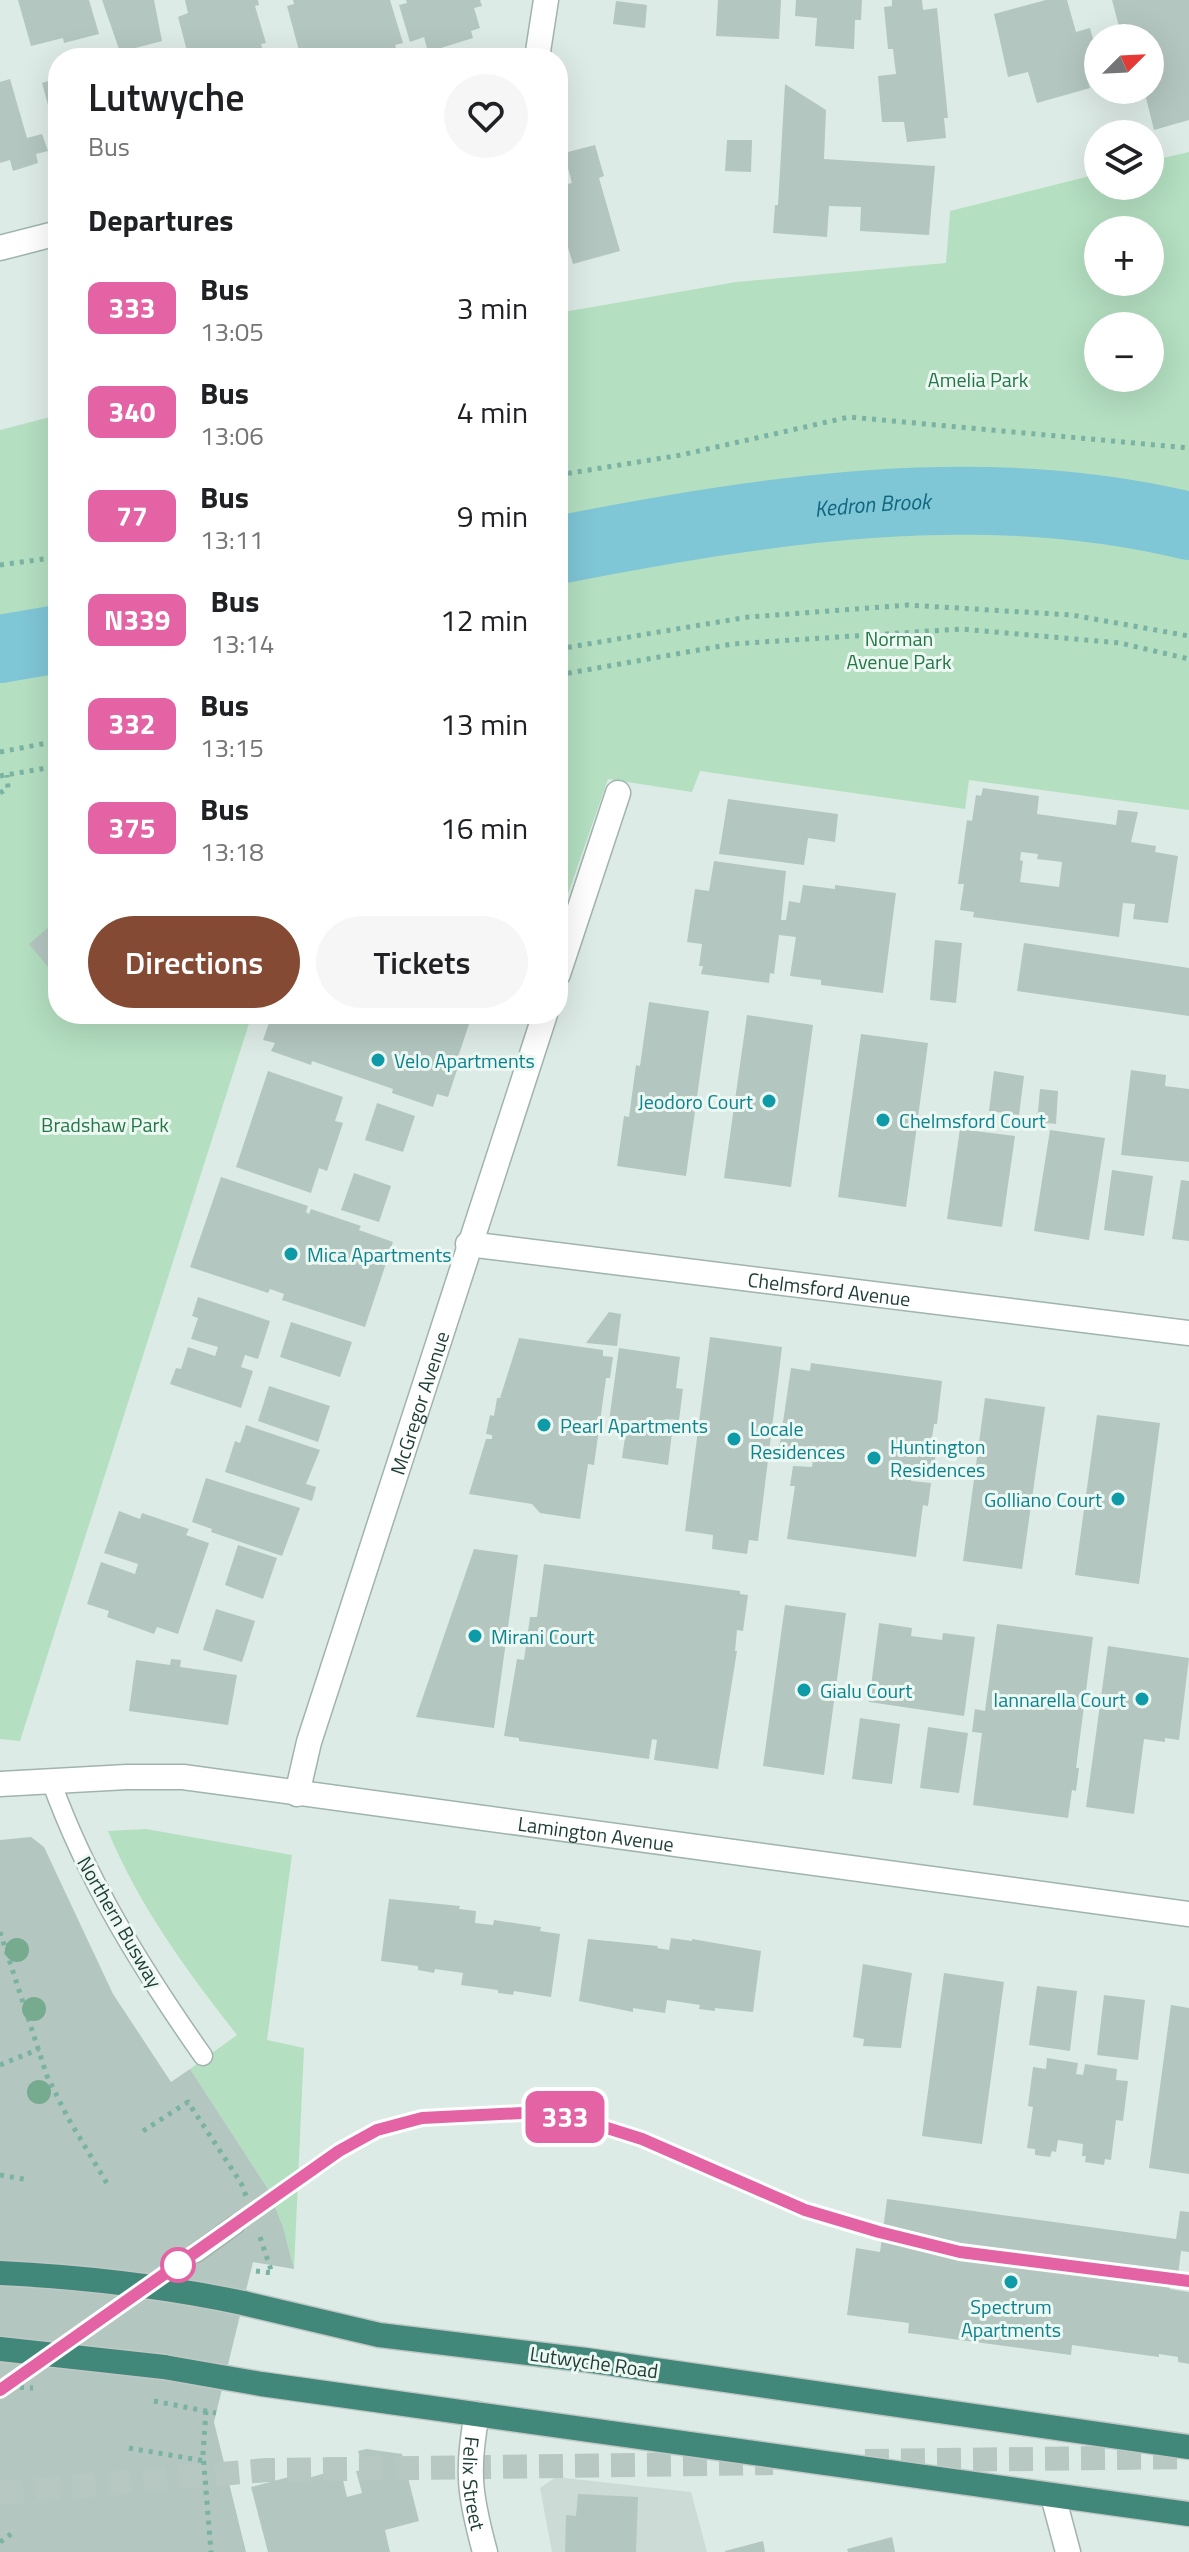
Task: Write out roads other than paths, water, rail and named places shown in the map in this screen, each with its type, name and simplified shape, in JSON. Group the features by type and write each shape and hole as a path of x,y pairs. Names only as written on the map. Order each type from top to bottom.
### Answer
{"highway":[{"name":"Lutwyche Road","path":"0,2273 81,2278 205,2295 379,2335 586,2360 1189,2447"},
{"path":"0,2349 122,2361 1189,2514"}],"street":[{"path":"539,48 546,0"},
{"path":"0,248 48,236"},
{"path":"568,944 618,793"},
{"name":"McGregor Avenue","path":"297,1794 309,1742 542,1024"},
{"name":"Chelmsford Avenue","path":"468,1244 1189,1333"},
{"name":"Lamington Avenue","path":"0,1784 183,1777 1189,1914"},
{"name":"Felix Street","path":"477,2414 469,2465 470,2483 485,2552"},
{"path":"1053,2496 1068,2552"}],"lane":[{"name":"Northern Busway","path":"51,1781 70,1832 102,1898 170,2009 203,2056"},
{"path":"196,2253 235,2225"}],"waterway":[{"name":"Kedron Brook","path":"568,548 794,511 952,501 1031,503 1110,511 1189,526"},
{"name":"Kedron Brook","path":"0,649 48,641"}],"tunnel":[{"path":"865,2461 1189,2457"},
{"path":"0,2493 267,2470 773,2463"}],"place":[{"name":"Velo Apartments","path":"378,1060"},
{"name":"Jeodoro Court","path":"769,1101"},
{"name":"Chelmsford Court","path":"883,1120"},
{"name":"Mica Apartments","path":"291,1254"},
{"name":"Pearl Apartments","path":"544,1425"},
{"name":"Locale Residences","path":"734,1439"},
{"name":"Huntington Residences","path":"874,1458"},
{"name":"Golliano Court","path":"1118,1499"},
{"name":"Mirani Court","path":"475,1636"},
{"name":"Gialu Court","path":"804,1690"},
{"name":"Iannarella Court","path":"1142,1699"},
{"name":"Spectrum Apartments","path":"1011,2282"}],"park label":[{"name":"Amelia Park","path":"978,379"},
{"name":"Norman Avenue Park","path":"899,650"},
{"name":"Bradshaw Park","path":"105,1124"}]}
